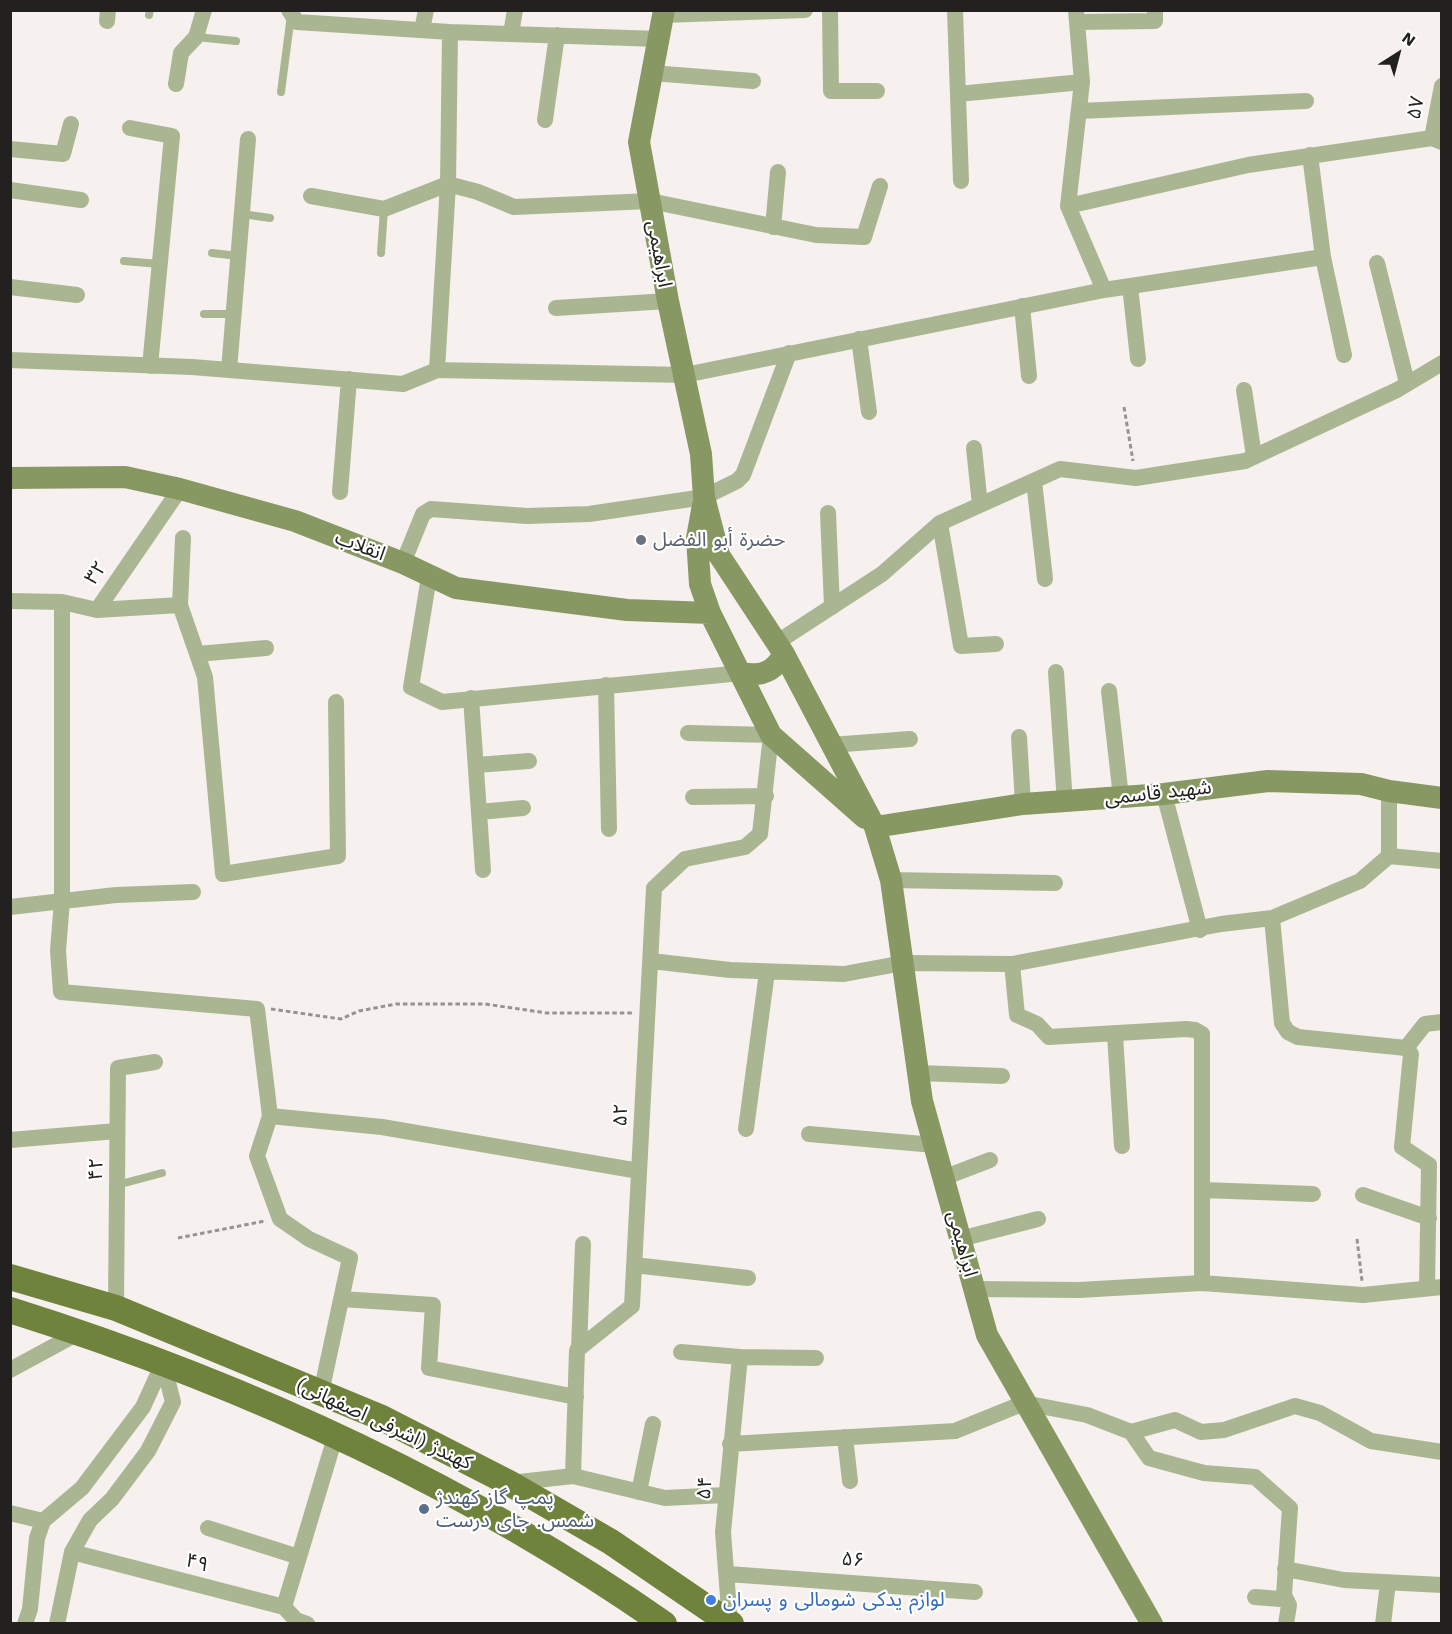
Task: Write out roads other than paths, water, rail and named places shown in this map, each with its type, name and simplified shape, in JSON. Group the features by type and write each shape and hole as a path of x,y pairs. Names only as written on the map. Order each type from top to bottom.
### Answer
{"main road":[{"name":"ابراهیمی","path":"664,13 639,142 668,301 701,454 704,497 722,562 780,649 875,827 891,880 922,1101 987,1335 1152,1623"},
{"name":"انقلاب","path":"10,478 125,477 180,489 296,521 403,563 456,588 588,606 710,614"},
{"path":"704,497 697,538 700,584 710,614 742,673 771,735 875,827"},
{"path":"742,673 762,674 779,663 780,649"},
{"name":"شهید قاسمی","path":"875,827 1023,804 1065,803 1164,794 1268,781 1361,784 1389,791 1442,798"},
{"name":"کهندژ (اشرفی اصفهانی)","path":"10,1277 116,1308 382,1418 509,1483 610,1542 731,1623"},
{"name":"کهندژ (اشرفی اصفهانی)","path":"10,1310 80,1332 163,1363 336,1434 465,1499 620,1593 664,1623"}],"street":[{"path":"176,84 181,53 196,37 204,10"},
{"path":"422,30 426,10"},
{"path":"511,34 515,10"},
{"path":"664,13 805,10"},
{"path":"830,10 831,91 877,92"},
{"path":"955,10 961,181"},
{"path":"1104,290 1068,206 1082,81 1076,16 1155,21 1155,10"},
{"path":"290,12 297,22 450,32 659,39"},
{"path":"437,370 448,184 450,32"},
{"path":"544,120 557,35"},
{"path":"652,73 753,81"},
{"path":"958,94 1082,81"},
{"name":"۵۷","path":"1437,140 1442,86"},
{"path":"1079,111 1306,101"},
{"path":"10,149 63,154 71,124"},
{"path":"130,128 172,136 150,366"},
{"path":"229,370 248,139"},
{"path":"1068,206 1248,165 1437,140"},
{"path":"1310,155 1323,257 1344,356"},
{"path":"773,227 778,172"},
{"path":"311,196 384,209 448,184 478,192 514,207 650,201 816,235 864,237 880,186"},
{"path":"10,190 81,200"},
{"path":"10,360 229,370 403,384 437,370 685,375 1104,290 1323,257"},
{"path":"1377,263 1407,383"},
{"path":"1130,286 1138,359"},
{"path":"10,287 77,295"},
{"path":"556,308 668,301"},
{"path":"1022,306 1029,376"},
{"path":"859,339 868,412"},
{"path":"403,563 423,514 431,509 528,516 589,514 704,497 737,481 742,475 789,353"},
{"path":"780,649 832,607 882,574 940,523 1060,469 1136,478 1245,461 1407,383 1442,363"},
{"path":"340,492 349,379"},
{"path":"1244,390 1254,456"},
{"path":"974,448 980,505"},
{"path":"1034,481 1044,579"},
{"name":"۳۲","path":"10,601 62,602 97,610 180,489"},
{"path":"828,513 832,607"},
{"path":"940,523 961,646 996,644"},
{"path":"183,538 180,605 206,676 224,874 338,856 336,702"},
{"path":"429,577 411,687 442,702 742,673"},
{"path":"62,602 62,900 58,951 61,992 257,1009 270,1116 257,1156 280,1218 309,1239 350,1258 321,1393"},
{"path":"97,610 180,605"},
{"path":"197,654 266,648"},
{"path":"1056,672 1065,803"},
{"path":"606,685 609,829"},
{"path":"1109,691 1121,797"},
{"path":"471,698 483,870"},
{"path":"687,733 771,735"},
{"name":"۵۲","path":"579,1349 632,1306 654,888 685,859 745,847 760,834 771,735"},
{"path":"1019,737 1023,804"},
{"path":"831,745 910,739"},
{"path":"476,765 529,761"},
{"path":"1389,791 1389,856"},
{"path":"1164,794 1200,930"},
{"path":"693,797 766,796"},
{"path":"479,812 523,808"},
{"path":"651,961 767,972 844,974 903,963 1012,964 1200,930 1221,924 1272,918 1360,881 1389,856 1442,861"},
{"path":"891,880 1055,883"},
{"path":"10,907 62,900 193,892"},
{"path":"974,1289 1079,1290 1202,1283 1363,1294 1434,1288 1429,1218 1429,1165 1402,1147 1411,1054 1406,1048 1298,1037 1288,1032 1282,1023 1272,918"},
{"path":"1012,964 1017,1015 1037,1024 1049,1037 1115,1035 1186,1029 1196,1030 1202,1034 1202,1283"},
{"path":"746,1129 767,972"},
{"path":"1406,1048 1425,1024 1442,1022"},
{"path":"1115,1035 1122,1146"},
{"name":"۴۲","path":"116,1308 118,1068 155,1062"},
{"path":"918,1073 1002,1076"},
{"path":"270,1116 382,1127 639,1171"},
{"path":"10,1140 117,1131"},
{"path":"809,1134 934,1145"},
{"path":"944,1178 990,1160"},
{"path":"1203,1190 1313,1194"},
{"path":"1363,1195 1429,1218"},
{"path":"960,1239 1038,1219"},
{"path":"573,1476 583,1244"},
{"path":"634,1265 748,1278"},
{"path":"342,1299 433,1305 429,1368 576,1397"},
{"path":"10,1370 80,1332"},
{"path":"681,1352 740,1357 816,1358"},
{"name":"۵۴","path":"731,1623 723,1532 740,1357"},
{"path":"25,1623 30,1609 37,1538 43,1521 82,1488 143,1407 163,1363"},
{"path":"57,1623 72,1552 90,1520 112,1499 148,1451 173,1402 163,1363"},
{"path":"730,1444 955,1431 1024,1403 1087,1415 1131,1432 1149,1458 1204,1473 1255,1477 1290,1508 1284,1595 1289,1605 1286,1623"},
{"path":"1131,1432 1176,1420 1201,1432 1224,1430 1295,1406 1320,1413 1371,1441 1442,1452"},
{"path":"639,1492 653,1424"},
{"path":"284,1607 336,1434"},
{"path":"845,1437 850,1480"},
{"path":"509,1483 573,1476 665,1498 725,1496"},
{"path":"10,1513 43,1521"},
{"path":"208,1528 299,1557"},
{"name":"۴۹","path":"72,1552 284,1607 296,1620 307,1623"},
{"path":"1285,1569 1344,1580 1442,1585"},
{"name":"۵۶","path":"728,1574 802,1577 975,1592"},
{"path":"1383,1623 1388,1583"},
{"path":"1255,1598 1280,1599 1284,1595"}],"lane":[{"path":"281,92 290,12"},
{"path":"196,37 236,40"},
{"path":"381,253 384,209"},
{"path":"242,214 270,218"},
{"path":"212,253 238,255"},
{"path":"124,261 159,264"},
{"path":"204,314 233,314"},
{"path":"117,1185 162,1173"}],"place":[{"name":"حضرة أبو الفضل","path":"641,540"},
{"name":"پمپ گاز کهندژ شمس. جای درست","path":"424,1509"},
{"name":"لوازم یدکی شومالی و پسران","path":"711,1600"}]}
